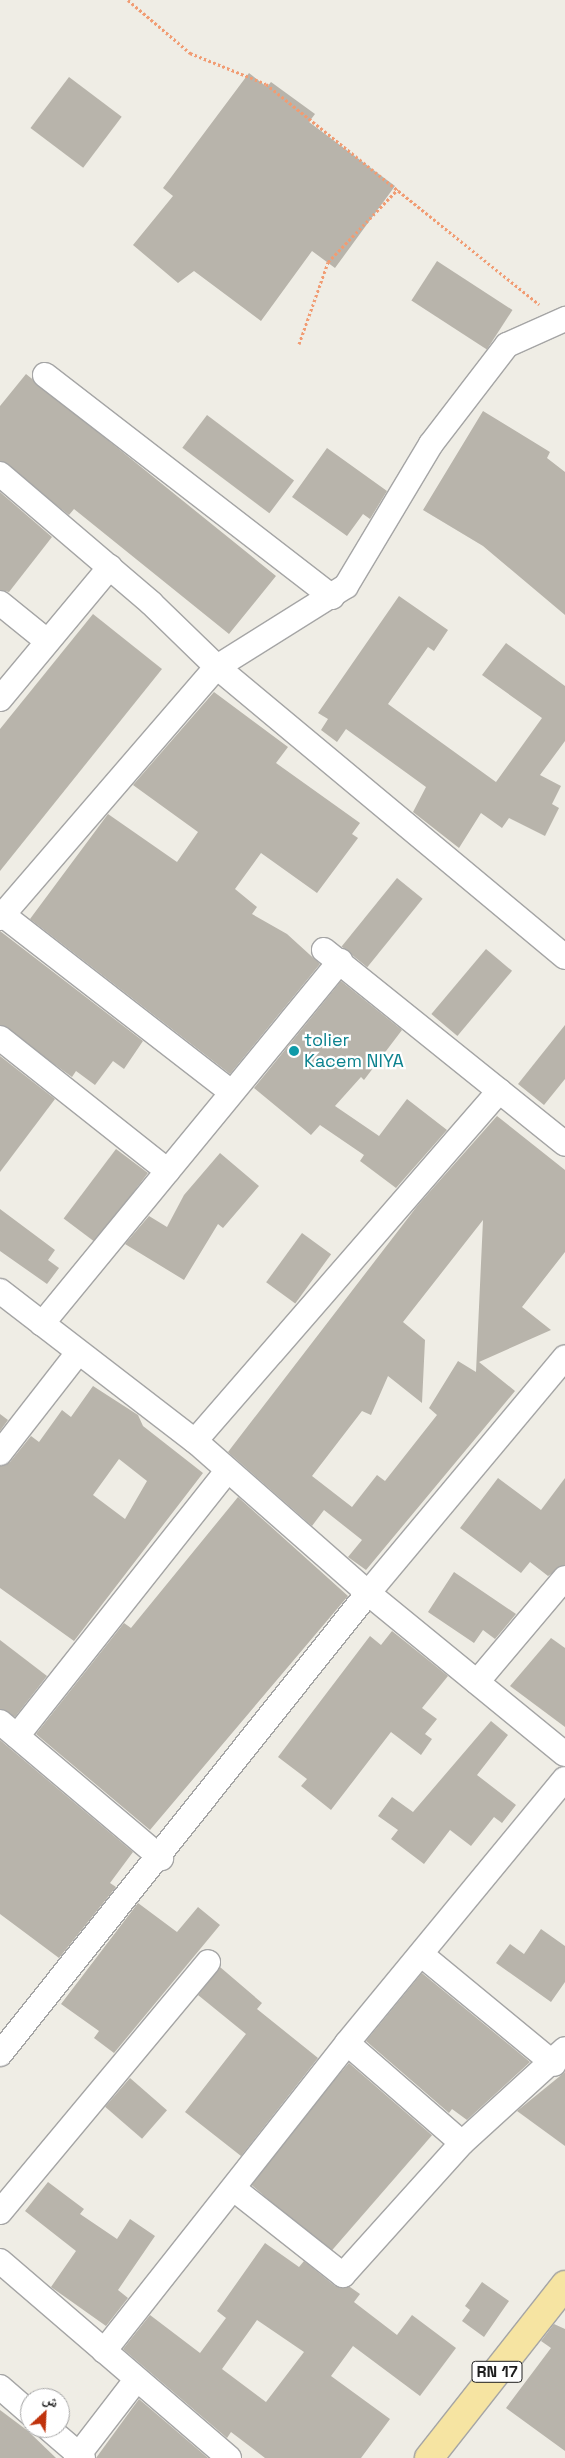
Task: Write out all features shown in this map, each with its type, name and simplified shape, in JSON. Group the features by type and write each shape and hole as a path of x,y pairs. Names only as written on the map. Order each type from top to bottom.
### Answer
{"main road":[{"name":"RN 17","path":"428,2458 565,2285"}],"street":[{"path":"231,1092 1,917 217,668 266,634 332,598 346,586 381,533 431,444 507,346 563,320"},
{"path":"45,375 332,598"},
{"path":"0,474 110,567 217,668 565,957"},
{"path":"0,699 110,567"},
{"path":"0,603 47,641"},
{"path":"42,1324 231,1092 332,955 565,1144"},
{"path":"0,1038 168,1171"},
{"path":"194,1441 499,1091"},
{"path":"0,1291 78,1354 194,1441 368,1593 565,1754"},
{"path":"0,1453 78,1354"},
{"path":"0,2054 160,1858 368,1593 565,1357"},
{"path":"160,1858 9,1729 227,1471"},
{"path":"477,1682 565,1578"},
{"path":"104,2351 234,2189 347,2043 422,1955 565,1779"},
{"path":"234,2189 343,2275 462,2143 560,2056 422,1955"},
{"path":"0,2212 208,1962"},
{"path":"347,2043 462,2143"},
{"path":"0,2261 136,2380 229,2458"},
{"path":"59,2438 79,2457 136,2380"},
{"path":"0,2387 20,2404"}],"path":[{"path":"128,0 190,53 266,84 563,320"},
{"path":"300,344 328,262 398,189"}],"building":[{"path":"249,73 267,87 271,82 315,114 309,122 395,186 335,268 312,251 261,321 194,271 178,283 133,245 173,196 163,188"},
{"path":"69,77 122,117 83,168 30,128"},
{"path":"437,261 512,310 487,349 411,300"},
{"path":"26,374 276,576 229,634 74,509 69,515 0,461 0,406"},
{"path":"483,411 550,452 547,458 565,472 565,615 483,546 423,510"},
{"path":"207,415 294,481 269,513 182,448"},
{"path":"327,448 387,491 370,519 363,514 347,536 292,497"},
{"path":"0,492 52,537 9,592 0,590"},
{"path":"399,596 448,630 434,651 428,647 388,704 496,782 542,718 482,675 506,643 565,686 565,741 540,775 561,786 552,804 559,808 545,836 509,818 502,828 481,813 459,848 413,812 426,787 346,729 337,742 321,730 328,719 318,713"},
{"path":"93,614 162,669 0,871 0,729"},
{"path":"214,692 288,747 276,763 360,823 352,834 358,838 317,893 261,853 235,889 257,907 252,914 287,934 320,964 230,1074 30,919 108,814 177,862 198,832 133,785"},
{"path":"397,878 423,899 367,967 342,946"},
{"path":"0,931 143,1041 124,1069 113,1061 95,1085 76,1071 72,1077 0,1025"},
{"path":"486,949 512,971 457,1036 431,1014"},
{"path":"341,981 402,1030 364,1080 361,1077 335,1106 379,1136 407,1099 447,1130 396,1188 360,1161 364,1155 320,1125 311,1135 254,1088"},
{"path":"565,1025 565,1079 544,1105 518,1084"},
{"path":"0,1056 55,1099 0,1172"},
{"path":"497,1116 565,1170 565,1252 522,1307 551,1330 479,1362 515,1391 366,1570 348,1557 362,1540 324,1510 312,1526 228,1452 418,1205","holes":["483,1220 476,1372 458,1361 429,1408 437,1415 385,1481 377,1475 352,1507 312,1476 362,1411 371,1415 388,1376 422,1403 425,1340 403,1322"]},
{"path":"116,1149 148,1173 96,1243 64,1218"},
{"path":"220,1153 259,1186 223,1228 218,1224 184,1280 125,1244 149,1216 167,1227 184,1195"},
{"path":"0,1209 55,1250 48,1260 59,1268 47,1284 0,1251"},
{"path":"302,1233 331,1254 295,1304 266,1282"},
{"path":"93,1386 138,1415 143,1426 203,1473 74,1641 0,1588 0,1466 10,1462 31,1436 39,1442 62,1410 71,1417","holes":["119,1459 147,1481 125,1519 93,1495"]},
{"path":"0,1414 8,1420 0,1431"},
{"path":"498,1478 541,1510 565,1478 565,1565 548,1576 530,1562 521,1573 460,1528"},
{"path":"238,1497 348,1596 150,1830 36,1734 124,1623 131,1628"},
{"path":"454,1572 516,1614 495,1639 483,1630 474,1643 428,1612"},
{"path":"392,1631 448,1676 422,1708 437,1719 425,1734 432,1739 421,1755 391,1732 331,1810 301,1786 307,1779 278,1757 370,1636 381,1645"},
{"path":"551,1638 565,1648 565,1727 510,1686"},
{"path":"0,1640 47,1676 15,1717 0,1709"},
{"path":"491,1721 508,1735 477,1775 516,1805 502,1823 494,1817 471,1846 450,1830 424,1864 391,1839 398,1830 378,1816 392,1797 413,1812"},
{"path":"0,1740 133,1852 110,1883 116,1887 59,1958 0,1914"},
{"path":"138,1903 177,1932 198,1907 220,1925 114,2053 94,2038 99,2031 61,2004"},
{"path":"541,1929 565,1946 565,1982 551,2002 496,1963 510,1944 524,1954"},
{"path":"220,1967 262,2003 257,2009 318,2058 241,2156 185,2112 246,2034 198,1995"},
{"path":"422,1973 530,2062 467,2120 452,2109 449,2113 366,2041"},
{"path":"349,2063 432,2135 330,2253 247,2181"},
{"path":"565,2072 565,2146 517,2111"},
{"path":"130,2078 167,2110 142,2139 105,2107"},
{"path":"48,2182 84,2209 80,2214 117,2239 130,2219 155,2236 118,2290 128,2298 106,2326 51,2287 76,2251 25,2211"},
{"path":"265,2243 299,2267 304,2261 335,2286 350,2287 360,2294 354,2302 397,2335 412,2315 456,2348 420,2396 353,2346 331,2376 390,2419 361,2458 265,2458 231,2432 227,2438 123,2349 150,2315 200,2353 226,2318 217,2311","holes":["257,2320 304,2352 266,2402 222,2369"]},
{"path":"482,2282 509,2301 484,2337 462,2321 470,2310 465,2306"},
{"path":"554,2324 565,2329 565,2451 506,2408 551,2348 541,2341"},
{"path":"139,2399 208,2458 96,2458"},
{"path":"0,2410 20,2425 20,2438 35,2438 56,2458 0,2458"}],"place":[{"name":"tolier Kacem NIYA","path":"294,1051"}]}
